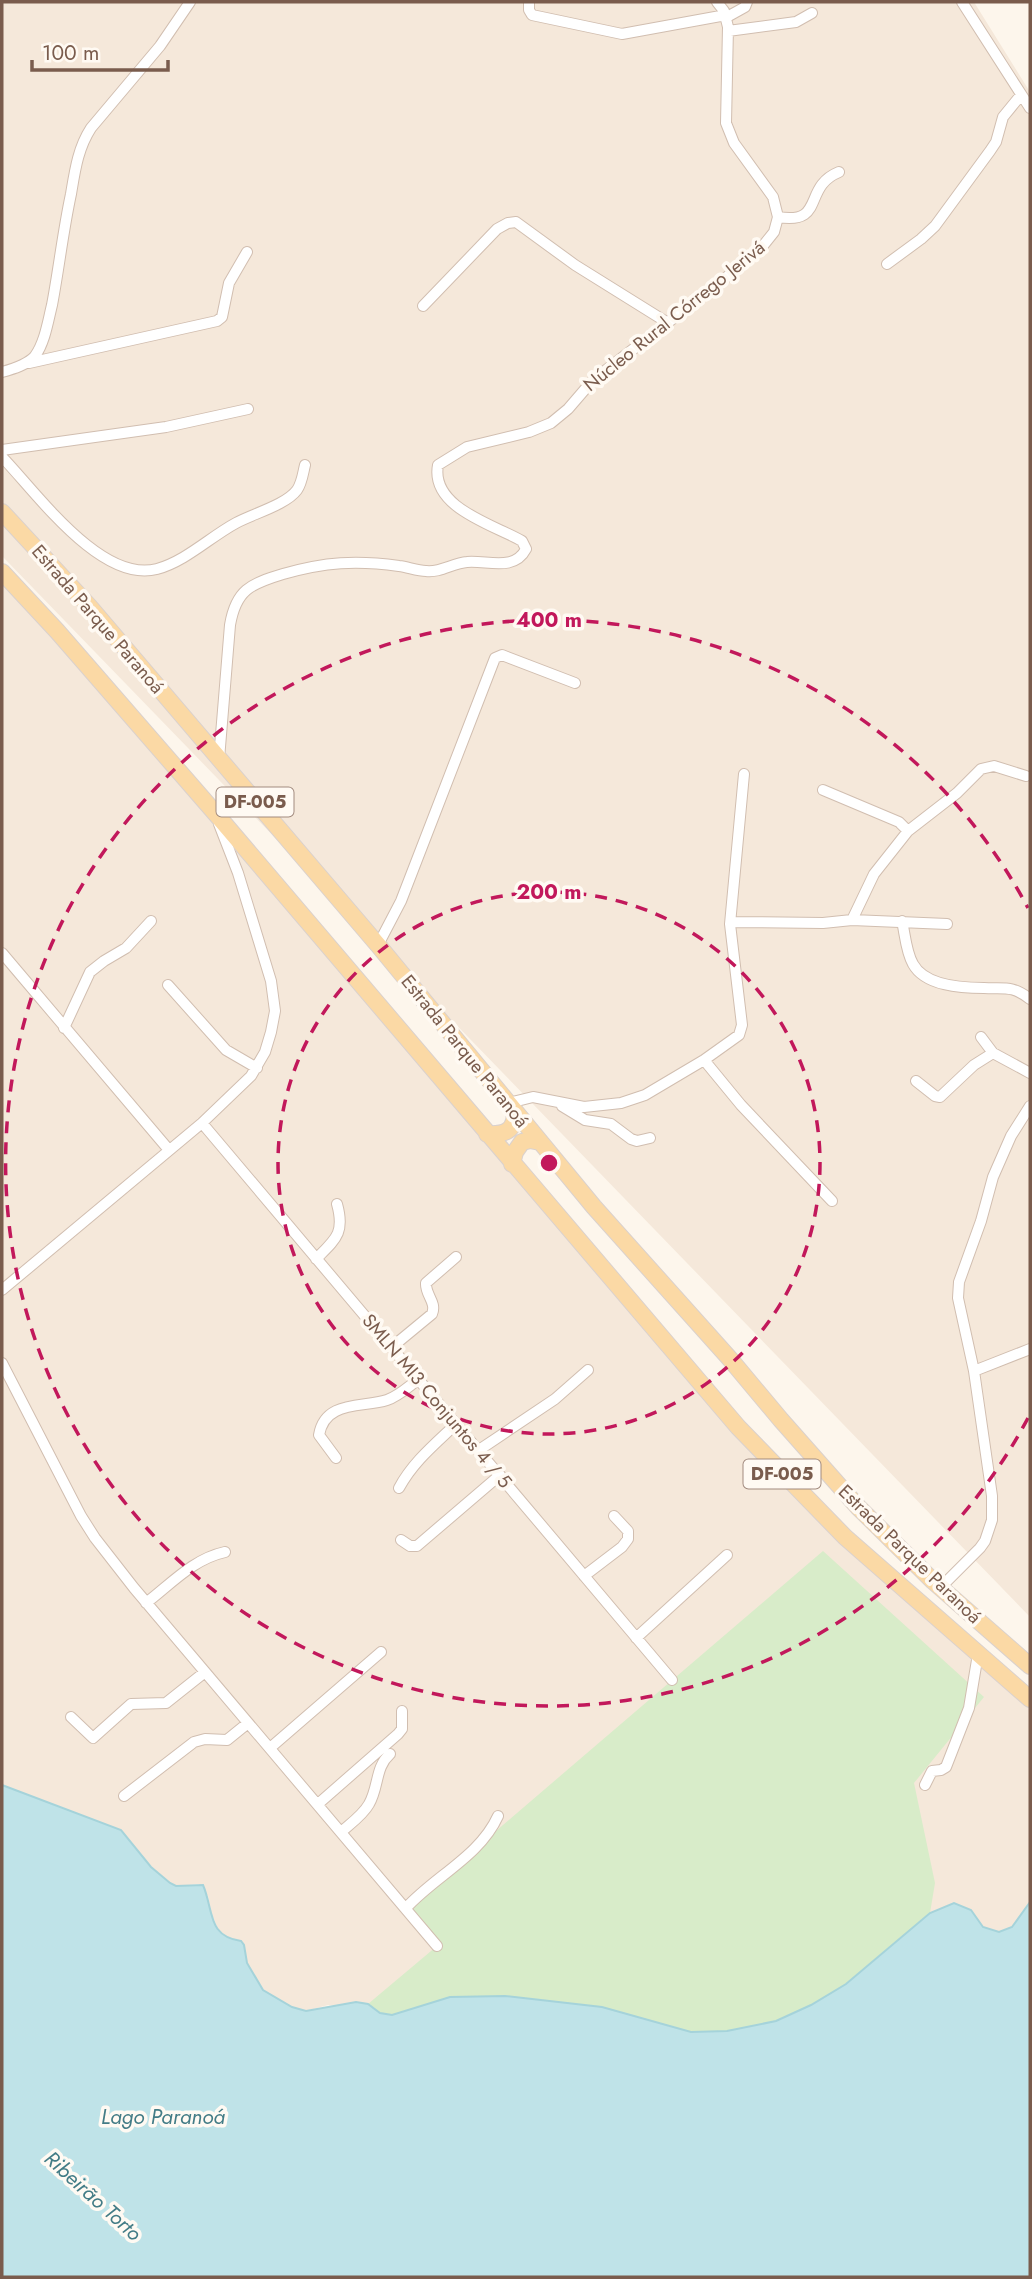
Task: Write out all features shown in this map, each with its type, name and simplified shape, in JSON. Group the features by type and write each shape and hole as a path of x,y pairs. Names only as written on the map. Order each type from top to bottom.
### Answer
{"main road":[{"name":"Estrada Parque Paranoá","path":"2,512 64,577 378,945 594,1207 730,1359 780,1420 858,1507 940,1588 1030,1667"},
{"name":"Estrada Parque Paranoá","path":"2,572 57,631 216,814 729,1417 781,1473 855,1545 1030,1699"},
{"path":"487,1134 503,1134 510,1130 514,1125 512,1107"},
{"path":"512,1164 515,1152 522,1142 540,1142"}],"street":[{"path":"25,363 38,350 47,326 83,141 160,46 191,2"},
{"path":"529,2 532,15 622,34 727,16 745,7 747,2"},
{"path":"717,2 727,16 726,123 734,143 773,197 778,217 801,217 809,210 824,180 839,172"},
{"path":"962,2 1030,108"},
{"path":"728,31 796,22 812,13"},
{"path":"887,264 921,240 935,226 990,152 1003,117 1021,95"},
{"name":"Núcleo Rural Córrego Jerivá","path":"219,760 230,625 234,606 247,588 269,579 334,562 398,566 426,572 466,562 516,561 526,550 522,541 475,519 449,499 437,478 441,461 467,447 529,432 551,423 568,409 593,380 762,247 774,232 778,217"},
{"path":"423,306 496,229 516,222 575,265 668,323"},
{"path":"2,372 25,363 217,321 222,314 229,283 247,252"},
{"path":"2,450 166,427 247,409"},
{"path":"2,457 75,535 120,566 145,570 157,569 180,559 236,523 291,496 300,485 305,465"},
{"path":"378,945 401,901 495,658 502,655 575,683"},
{"path":"852,920 874,874 908,831 957,793 981,769 994,766 1026,776"},
{"path":"512,1107 533,1097 594,1108 621,1103 645,1095 704,1060 739,1035 742,1029 730,924 744,774"},
{"path":"823,790 899,822 908,831"},
{"path":"2,1290 202,1123 245,1083 257,1068 271,1032 275,1011 274,995 238,873 216,814"},
{"path":"238,873 257,864"},
{"path":"730,924 852,920 902,920 947,924"},
{"path":"902,920 912,963 921,973 937,982 962,987 1015,988 1030,999"},
{"path":"64,1028 90,972 126,948 151,921"},
{"path":"2,953 169,1150"},
{"path":"168,985 226,1050 257,1068"},
{"path":"981,1037 993,1053 1030,1073"},
{"path":"916,1081 940,1097 974,1065 993,1053"},
{"path":"704,1060 741,1105 832,1202"},
{"path":"555,1102 585,1120 611,1124 631,1139 637,1141 650,1138"},
{"path":"940,1588 980,1548 992,1520 992,1496 974,1371 958,1306 959,1282 981,1221 993,1177 1011,1136 1030,1109"},
{"name":"SMLN MI3 Conjuntos 4 / 5","path":"202,1123 672,1680"},
{"path":"316,1259 340,1232 341,1220 337,1204"},
{"path":"392,1347 432,1314 434,1305 426,1291 426,1283 456,1258"},
{"path":"974,1371 1030,1349"},
{"path":"2,1363 5,1377 95,1538 146,1603 437,1945"},
{"path":"479,1450 555,1399 588,1370"},
{"path":"336,1458 319,1435 332,1413 348,1405 386,1400 419,1379"},
{"path":"399,1488 407,1472 456,1424"},
{"path":"401,1540 410,1546 417,1546 500,1475"},
{"path":"584,1576 622,1547 628,1539 628,1531 614,1516"},
{"path":"146,1603 195,1563 207,1556 225,1552"},
{"path":"636,1638 727,1555"},
{"path":"270,1748 381,1651"},
{"path":"925,1785 929,1773 946,1767 969,1708 978,1654"},
{"path":"71,1717 93,1738 131,1704 166,1703 205,1672"},
{"path":"318,1804 398,1734 402,1729 401,1712"},
{"path":"124,1796 194,1742 205,1739 227,1740 248,1723"},
{"path":"341,1832 370,1802 380,1766 390,1754"},
{"path":"406,1908 420,1893 484,1840 498,1816"}],"shaded area":[{"path":"2,2 974,2 1030,92 1030,1617 2,556"},
{"path":"2,571 845,1537 1030,1708 1030,1902 1012,1927 999,1932 983,1927 971,1910 929,1913 846,1984 811,2005 602,2007 505,1996 409,2012 328,2005 306,2011 292,2007 263,1990 246,1963 241,1941 228,1939 220,1934 208,1896 199,1884 176,1886 170,1883 151,1867 121,1830 2,1785"}],"green space":[{"path":"823,1551 984,1697 914,1783 935,1883 930,1913 846,1984 811,2005 776,2021 727,2031 691,2032 602,2007 505,1996 450,1997 392,2015 380,2013 368,2004 437,1946 406,1908"}],"water":[{"name":"Lago Paranoá","path":"2,1785 121,1830 151,1867 176,1886 203,1885 217,1928 222,1934 241,1941 244,1945 247,1963 263,1990 292,2007 306,2011 356,2002 368,2004 380,2013 392,2015 450,1997 505,1996 602,2007 691,2032 727,2031 776,2021 811,2005 846,1984 930,1913 954,1903 971,1910 983,1927 999,1932 1012,1927 1030,1902 1030,2277 2,2277"}],"water label":[{"name":"Ribeirão Torto","path":"93,2196"}]}
